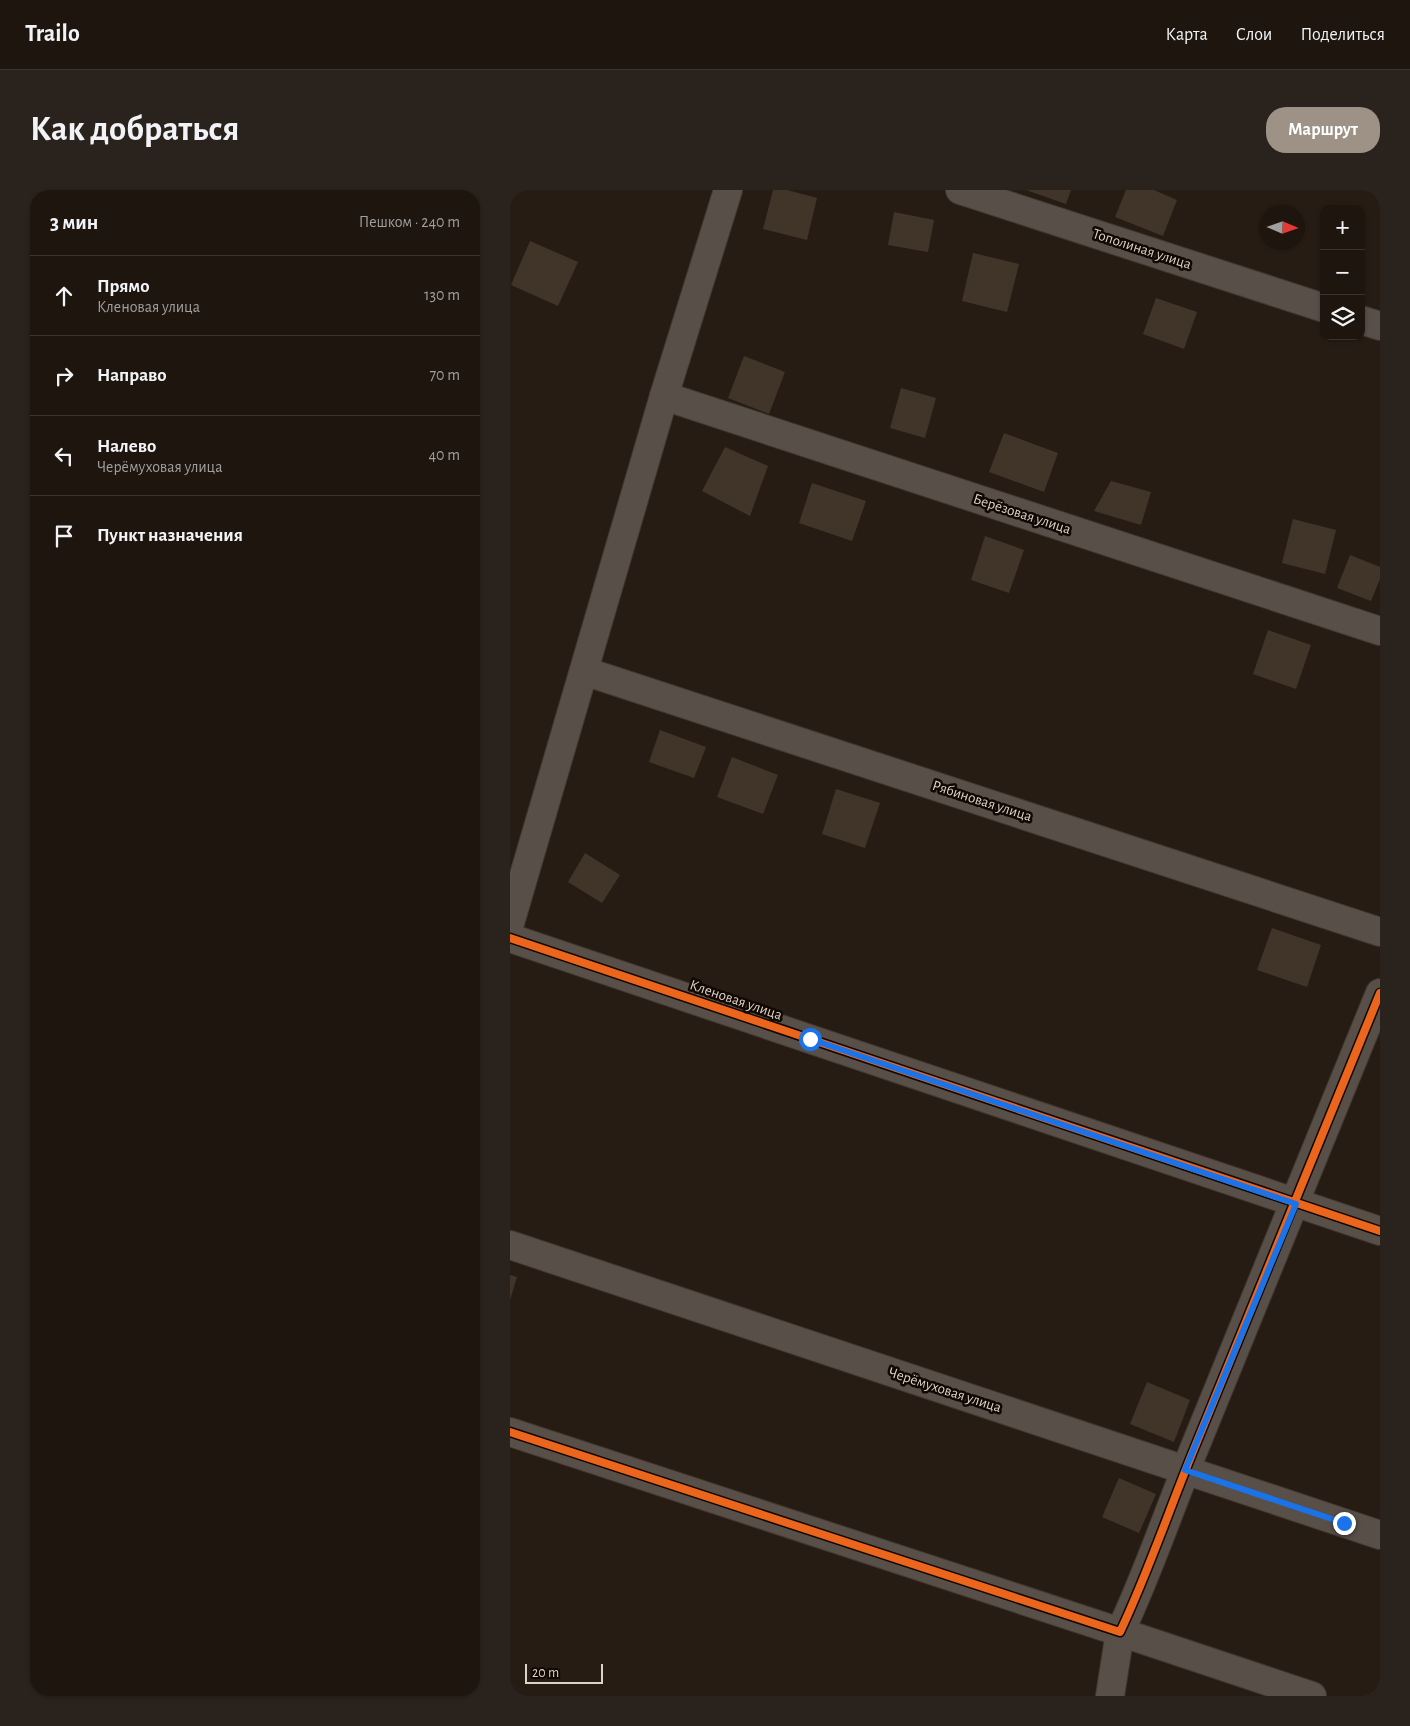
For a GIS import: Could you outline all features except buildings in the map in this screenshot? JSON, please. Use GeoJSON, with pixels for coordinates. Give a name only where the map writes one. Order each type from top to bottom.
{"type":"FeatureCollection","features":[{"type":"Feature","properties":{"kind":"street"},"geometry":{"type":"LineString","coordinates":[[510,923],[664,396],[728,190]]}},
{"type":"Feature","properties":{"kind":"street","name":"Тополиная улица"},"geometry":{"type":"LineString","coordinates":[[960,190],[1320,307]]}},
{"type":"Feature","properties":{"kind":"street"},"geometry":{"type":"LineString","coordinates":[[1365,321],[1380,326]]}},
{"type":"Feature","properties":{"kind":"street","name":"Берёзовая улица"},"geometry":{"type":"LineString","coordinates":[[664,396],[1380,632]]}},
{"type":"Feature","properties":{"kind":"street","name":"Рябиновая улица"},"geometry":{"type":"LineString","coordinates":[[584,671],[1380,932]]}},
{"type":"Feature","properties":{"kind":"street","name":"Кленовая улица"},"geometry":{"type":"LineString","coordinates":[[510,938],[1380,1231]]}},
{"type":"Feature","properties":{"kind":"street"},"geometry":{"type":"LineString","coordinates":[[1110,1696],[1120,1632],[1132,1607],[1185,1470],[1296,1204],[1380,993]]}},
{"type":"Feature","properties":{"kind":"street","name":"Черёмуховая улица"},"geometry":{"type":"LineString","coordinates":[[510,1245],[1380,1535]]}},
{"type":"Feature","properties":{"kind":"street"},"geometry":{"type":"LineString","coordinates":[[510,1432],[1312,1696]]}},
{"type":"Feature","properties":{"kind":"cycle path"},"geometry":{"type":"LineString","coordinates":[[510,938],[1380,1231]]}},
{"type":"Feature","properties":{"kind":"cycle path"},"geometry":{"type":"LineString","coordinates":[[510,1432],[1120,1632],[1140,1587],[1194,1449],[1380,993]]}},
{"type":"Feature","properties":{"kind":"route"},"geometry":{"type":"LineString","coordinates":[[810,1039],[1296,1204],[1185,1470],[1344,1523]]}}]}
